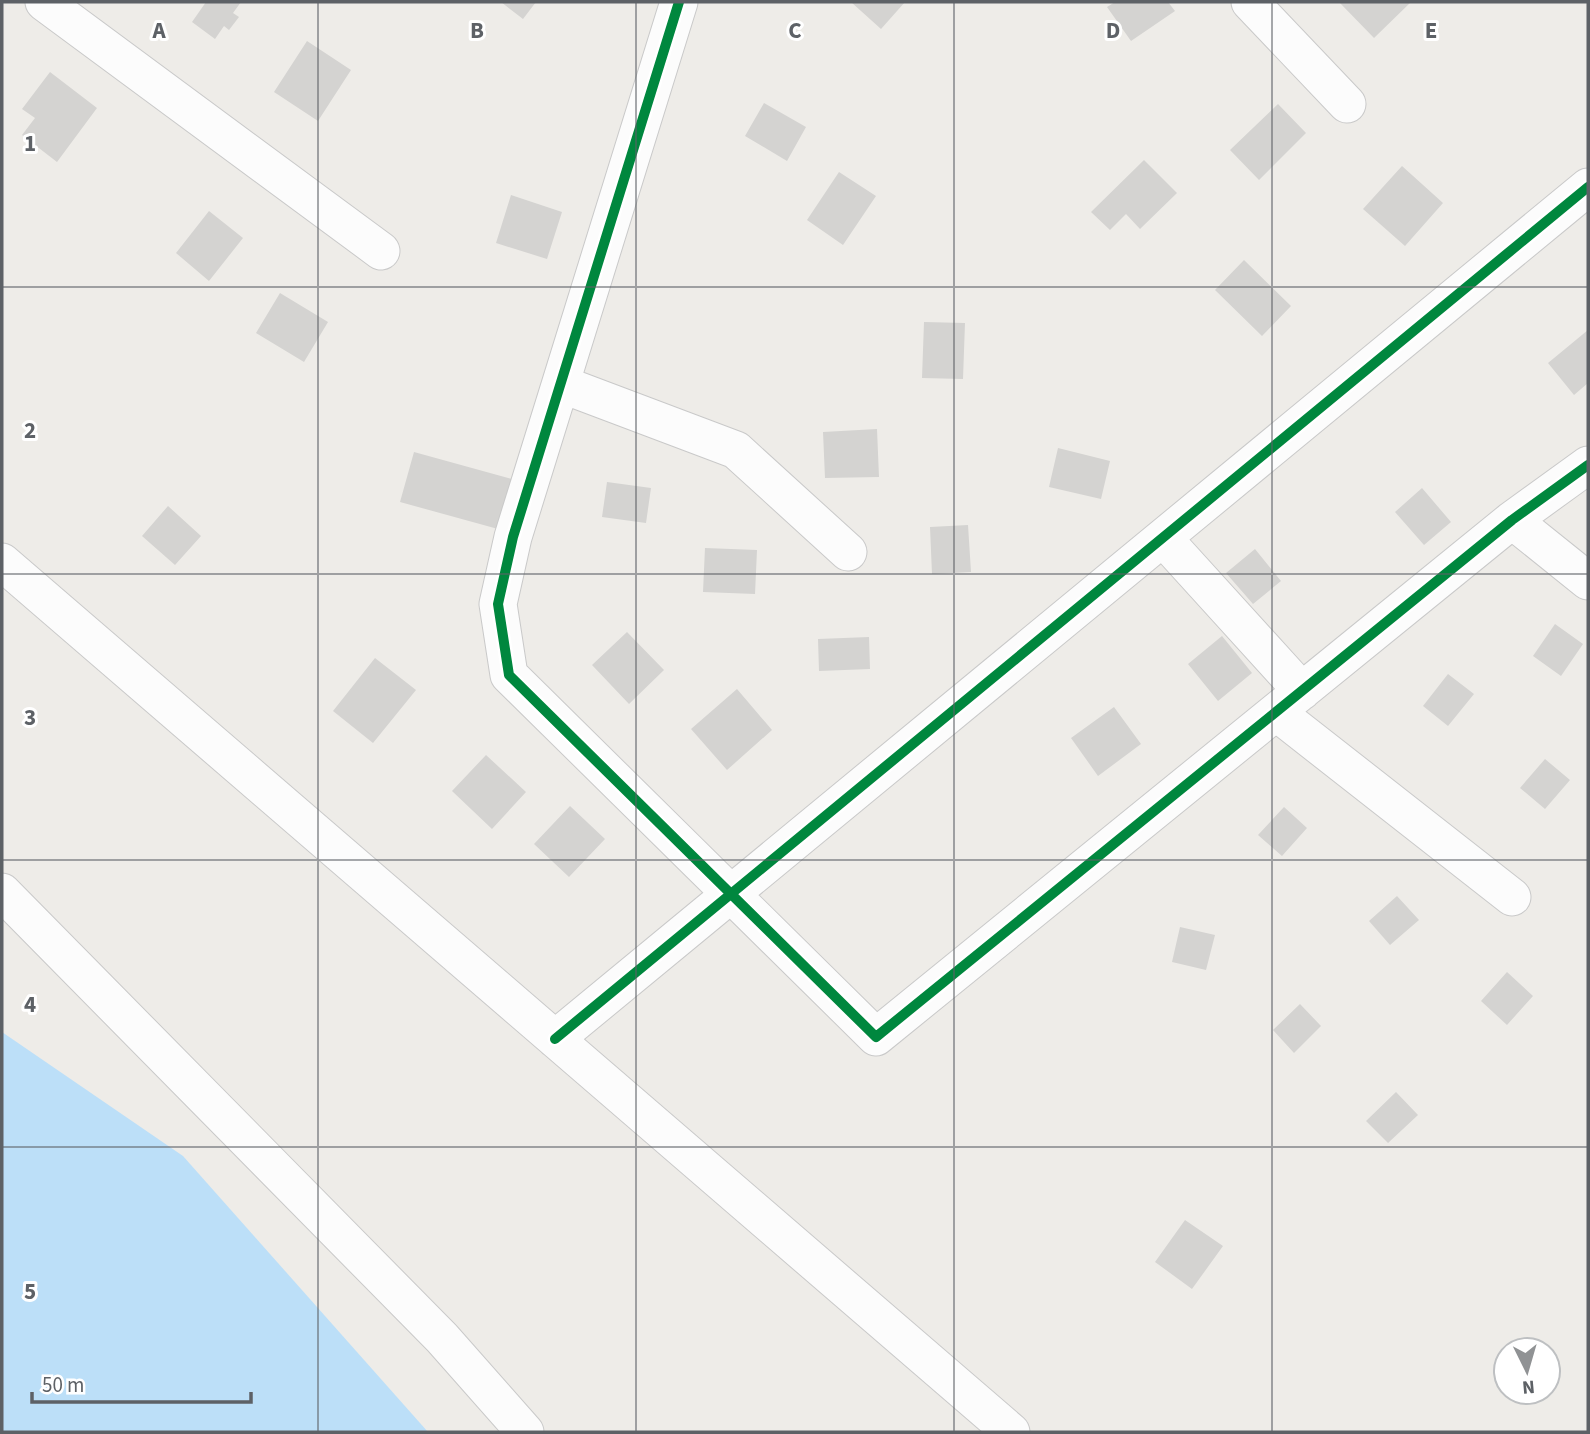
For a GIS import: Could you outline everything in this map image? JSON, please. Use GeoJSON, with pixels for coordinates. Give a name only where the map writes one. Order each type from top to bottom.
{"type":"FeatureCollection","features":[{"type":"Feature","properties":{"kind":"street"},"geometry":{"type":"LineString","coordinates":[[44,2],[381,251]]}},
{"type":"Feature","properties":{"kind":"street"},"geometry":{"type":"LineString","coordinates":[[679,2],[513,537],[498,604],[509,675],[876,1037],[1511,520],[1588,465]]}},
{"type":"Feature","properties":{"kind":"street"},"geometry":{"type":"LineString","coordinates":[[1250,2],[1347,104]]}},
{"type":"Feature","properties":{"kind":"street"},"geometry":{"type":"LineString","coordinates":[[555,1038],[1588,187]]}},
{"type":"Feature","properties":{"kind":"street"},"geometry":{"type":"LineString","coordinates":[[561,384],[736,450],[848,552]]}},
{"type":"Feature","properties":{"kind":"street"},"geometry":{"type":"LineString","coordinates":[[1511,520],[1588,582]]}},
{"type":"Feature","properties":{"kind":"street"},"geometry":{"type":"LineString","coordinates":[[1163,538],[1289,701],[1511,897]]}},
{"type":"Feature","properties":{"kind":"street"},"geometry":{"type":"LineString","coordinates":[[2,562],[1011,1432]]}},
{"type":"Feature","properties":{"kind":"street"},"geometry":{"type":"LineString","coordinates":[[2,892],[442,1338],[525,1432]]}},
{"type":"Feature","properties":{"kind":"water"},"geometry":{"type":"Polygon","coordinates":[[[2,1032],[183,1156],[428,1432],[2,1432],[2,1032]]]}},
{"type":"Feature","properties":{"kind":"building"},"geometry":{"type":"Polygon","coordinates":[[[206,2],[241,2],[233,13],[239,17],[229,30],[224,26],[215,39],[192,22],[206,2]]]}},
{"type":"Feature","properties":{"kind":"building"},"geometry":{"type":"Polygon","coordinates":[[[501,2],[536,2],[523,19],[501,2]]]}},
{"type":"Feature","properties":{"kind":"building"},"geometry":{"type":"Polygon","coordinates":[[[851,2],[905,2],[881,29],[851,2]]]}},
{"type":"Feature","properties":{"kind":"building"},"geometry":{"type":"Polygon","coordinates":[[[1115,2],[1168,2],[1175,11],[1131,41],[1107,7],[1115,2]]]}},
{"type":"Feature","properties":{"kind":"building"},"geometry":{"type":"Polygon","coordinates":[[[1339,2],[1411,2],[1374,38],[1339,2]]]}},
{"type":"Feature","properties":{"kind":"building"},"geometry":{"type":"Polygon","coordinates":[[[307,41],[351,70],[318,121],[274,92],[307,41]]]}},
{"type":"Feature","properties":{"kind":"building"},"geometry":{"type":"Polygon","coordinates":[[[50,72],[97,108],[57,162],[22,135],[35,118],[22,109],[50,72]]]}},
{"type":"Feature","properties":{"kind":"building"},"geometry":{"type":"Polygon","coordinates":[[[764,103],[806,127],[787,161],[745,136],[764,103]]]}},
{"type":"Feature","properties":{"kind":"building"},"geometry":{"type":"Polygon","coordinates":[[[1278,104],[1306,133],[1259,180],[1230,150],[1278,104]]]}},
{"type":"Feature","properties":{"kind":"building"},"geometry":{"type":"Polygon","coordinates":[[[1144,160],[1177,193],[1140,229],[1126,214],[1110,230],[1091,212],[1144,160]]]}},
{"type":"Feature","properties":{"kind":"building"},"geometry":{"type":"Polygon","coordinates":[[[1402,166],[1443,203],[1405,246],[1363,209],[1402,166]]]}},
{"type":"Feature","properties":{"kind":"building"},"geometry":{"type":"Polygon","coordinates":[[[839,172],[876,196],[843,245],[807,220],[839,172]]]}},
{"type":"Feature","properties":{"kind":"building"},"geometry":{"type":"Polygon","coordinates":[[[511,195],[562,212],[547,259],[496,243],[511,195]]]}},
{"type":"Feature","properties":{"kind":"building"},"geometry":{"type":"Polygon","coordinates":[[[209,211],[243,238],[209,281],[176,253],[209,211]]]}},
{"type":"Feature","properties":{"kind":"building"},"geometry":{"type":"Polygon","coordinates":[[[1244,260],[1291,306],[1262,336],[1215,290],[1244,260]]]}},
{"type":"Feature","properties":{"kind":"building"},"geometry":{"type":"Polygon","coordinates":[[[280,293],[328,322],[304,362],[256,333],[280,293]]]}},
{"type":"Feature","properties":{"kind":"building"},"geometry":{"type":"Polygon","coordinates":[[[924,322],[965,323],[963,379],[922,378],[924,322]]]}},
{"type":"Feature","properties":{"kind":"building"},"geometry":{"type":"Polygon","coordinates":[[[1588,330],[1588,383],[1574,395],[1548,363],[1588,330]]]}},
{"type":"Feature","properties":{"kind":"building"},"geometry":{"type":"Polygon","coordinates":[[[877,429],[879,477],[825,478],[823,432],[877,429]]]}},
{"type":"Feature","properties":{"kind":"building"},"geometry":{"type":"Polygon","coordinates":[[[1058,448],[1110,461],[1101,499],[1049,487],[1058,448]]]}},
{"type":"Feature","properties":{"kind":"building"},"geometry":{"type":"Polygon","coordinates":[[[414,452],[512,479],[498,529],[400,502],[414,452]]]}},
{"type":"Feature","properties":{"kind":"building"},"geometry":{"type":"Polygon","coordinates":[[[607,482],[651,488],[646,523],[602,517],[607,482]]]}},
{"type":"Feature","properties":{"kind":"building"},"geometry":{"type":"Polygon","coordinates":[[[1422,488],[1451,522],[1424,545],[1395,512],[1422,488]]]}},
{"type":"Feature","properties":{"kind":"building"},"geometry":{"type":"Polygon","coordinates":[[[168,506],[201,536],[175,565],[142,536],[168,506]]]}},
{"type":"Feature","properties":{"kind":"building"},"geometry":{"type":"Polygon","coordinates":[[[968,525],[971,572],[932,574],[930,527],[968,525]]]}},
{"type":"Feature","properties":{"kind":"building"},"geometry":{"type":"Polygon","coordinates":[[[705,548],[757,550],[755,594],[703,592],[705,548]]]}},
{"type":"Feature","properties":{"kind":"building"},"geometry":{"type":"Polygon","coordinates":[[[1255,549],[1281,581],[1253,604],[1226,573],[1255,549]]]}},
{"type":"Feature","properties":{"kind":"building"},"geometry":{"type":"Polygon","coordinates":[[[1555,624],[1583,644],[1561,676],[1533,656],[1555,624]]]}},
{"type":"Feature","properties":{"kind":"building"},"geometry":{"type":"Polygon","coordinates":[[[627,632],[664,670],[629,704],[592,665],[627,632]]]}},
{"type":"Feature","properties":{"kind":"building"},"geometry":{"type":"Polygon","coordinates":[[[1222,636],[1252,673],[1218,701],[1188,664],[1222,636]]]}},
{"type":"Feature","properties":{"kind":"building"},"geometry":{"type":"Polygon","coordinates":[[[869,637],[870,669],[819,671],[818,639],[869,637]]]}},
{"type":"Feature","properties":{"kind":"building"},"geometry":{"type":"Polygon","coordinates":[[[375,658],[416,690],[373,743],[333,711],[375,658]]]}},
{"type":"Feature","properties":{"kind":"building"},"geometry":{"type":"Polygon","coordinates":[[[1448,674],[1474,694],[1448,726],[1423,706],[1448,674]]]}},
{"type":"Feature","properties":{"kind":"building"},"geometry":{"type":"Polygon","coordinates":[[[737,689],[772,730],[727,770],[691,729],[737,689]]]}},
{"type":"Feature","properties":{"kind":"building"},"geometry":{"type":"Polygon","coordinates":[[[1114,707],[1141,744],[1098,776],[1071,738],[1114,707]]]}},
{"type":"Feature","properties":{"kind":"building"},"geometry":{"type":"Polygon","coordinates":[[[486,755],[526,792],[492,829],[452,791],[486,755]]]}},
{"type":"Feature","properties":{"kind":"building"},"geometry":{"type":"Polygon","coordinates":[[[1545,759],[1570,780],[1545,809],[1520,788],[1545,759]]]}},
{"type":"Feature","properties":{"kind":"building"},"geometry":{"type":"Polygon","coordinates":[[[570,806],[605,839],[569,877],[534,844],[570,806]]]}},
{"type":"Feature","properties":{"kind":"building"},"geometry":{"type":"Polygon","coordinates":[[[1284,807],[1307,828],[1282,856],[1258,835],[1284,807]]]}},
{"type":"Feature","properties":{"kind":"building"},"geometry":{"type":"Polygon","coordinates":[[[1397,896],[1419,920],[1390,945],[1369,921],[1397,896]]]}},
{"type":"Feature","properties":{"kind":"building"},"geometry":{"type":"Polygon","coordinates":[[[1180,927],[1215,935],[1206,970],[1172,962],[1180,927]]]}},
{"type":"Feature","properties":{"kind":"building"},"geometry":{"type":"Polygon","coordinates":[[[1507,972],[1533,996],[1507,1025],[1481,1001],[1507,972]]]}},
{"type":"Feature","properties":{"kind":"building"},"geometry":{"type":"Polygon","coordinates":[[[1300,1004],[1321,1026],[1294,1053],[1273,1030],[1300,1004]]]}},
{"type":"Feature","properties":{"kind":"building"},"geometry":{"type":"Polygon","coordinates":[[[1396,1092],[1418,1115],[1388,1143],[1366,1121],[1396,1092]]]}},
{"type":"Feature","properties":{"kind":"building"},"geometry":{"type":"Polygon","coordinates":[[[1185,1220],[1223,1246],[1192,1289],[1155,1262],[1185,1220]]]}},
{"type":"Feature","properties":{"kind":"cycle path"},"geometry":{"type":"LineString","coordinates":[[679,2],[513,537],[498,604],[509,675],[876,1037],[1512,520],[1588,465]]}},
{"type":"Feature","properties":{"kind":"cycle path"},"geometry":{"type":"LineString","coordinates":[[555,1039],[1588,187]]}}]}
